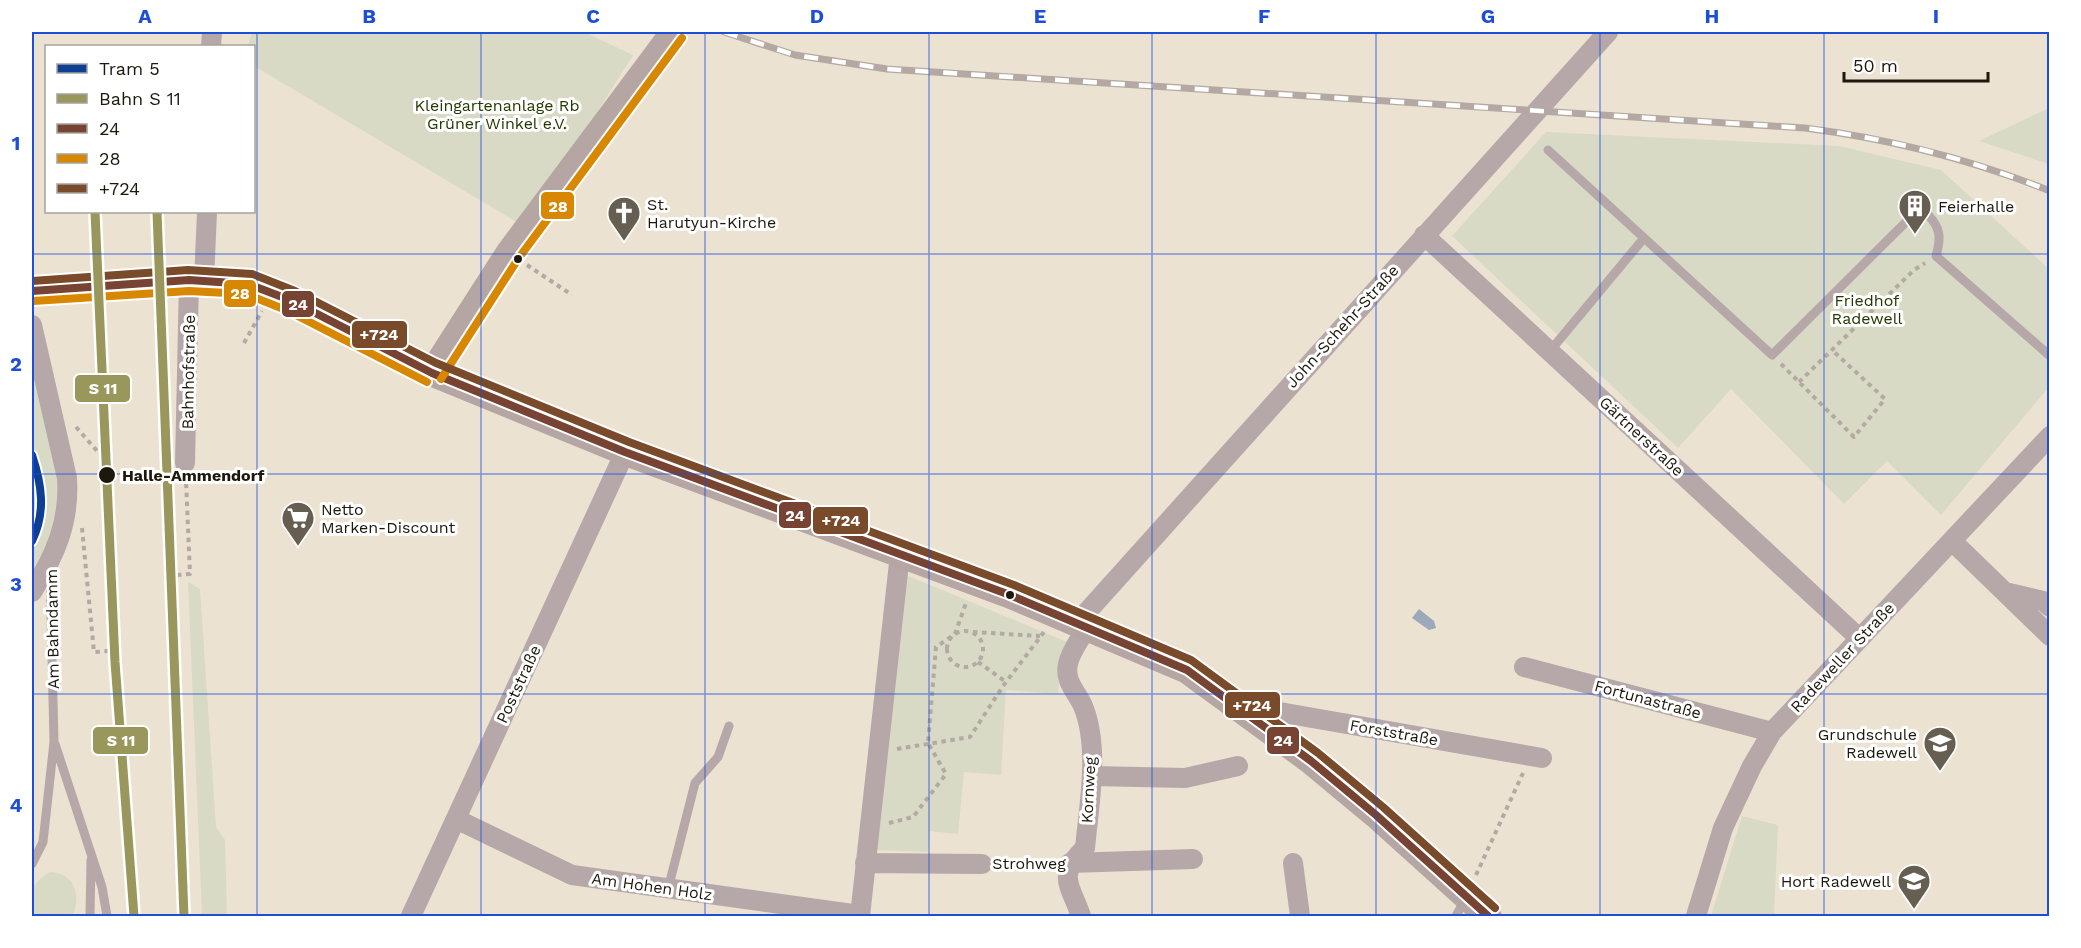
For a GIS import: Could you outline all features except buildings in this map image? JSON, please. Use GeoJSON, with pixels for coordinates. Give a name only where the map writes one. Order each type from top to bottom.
{"type":"FeatureCollection","features":[{"type":"Feature","properties":{"kind":"main road"},"geometry":{"type":"LineString","coordinates":[[432,373],[509,253],[674,32]]}},
{"type":"Feature","properties":{"kind":"main road"},"geometry":{"type":"LineString","coordinates":[[32,291],[197,281],[248,284],[290,300],[432,373],[625,452],[1074,621],[1187,670],[1246,712],[1376,815],[1461,908],[1488,916]]}},
{"type":"Feature","properties":{"kind":"street","name":"John-Schehr-Straße"},"geometry":{"type":"LineString","coordinates":[[1074,621],[1608,32]]}},
{"type":"Feature","properties":{"kind":"street","name":"Bahnhofstraße"},"geometry":{"type":"LineString","coordinates":[[185,463],[197,281],[207,213]]}},
{"type":"Feature","properties":{"kind":"street","name":"Gärtnerstraße"},"geometry":{"type":"LineString","coordinates":[[1424,235],[1858,637]]}},
{"type":"Feature","properties":{"kind":"street","name":"Am Bahndamm"},"geometry":{"type":"LineString","coordinates":[[32,324],[65,470],[69,501],[61,538],[50,564]]}},
{"type":"Feature","properties":{"kind":"street","name":"Radeweller Straße"},"geometry":{"type":"LineString","coordinates":[[1696,916],[1723,828],[1752,766],[1772,732],[1858,637],[1952,542],[2049,436]]}},
{"type":"Feature","properties":{"kind":"street","name":"Poststraße"},"geometry":{"type":"LineString","coordinates":[[411,916],[625,452]]}},
{"type":"Feature","properties":{"kind":"street"},"geometry":{"type":"LineString","coordinates":[[1952,542],[2049,636]]}},
{"type":"Feature","properties":{"kind":"street","name":"Am Hohen Holz"},"geometry":{"type":"LineString","coordinates":[[456,819],[572,875],[860,916],[900,554]]}},
{"type":"Feature","properties":{"kind":"street"},"geometry":{"type":"LineString","coordinates":[[32,592],[50,564]]}},
{"type":"Feature","properties":{"kind":"street"},"geometry":{"type":"LineString","coordinates":[[2002,591],[2043,601],[2049,607]]}},
{"type":"Feature","properties":{"kind":"street","name":"Kornweg"},"geometry":{"type":"LineString","coordinates":[[1070,863],[1085,848],[1092,776],[1089,736],[1083,705],[1070,687],[1068,664],[1074,621]]}},
{"type":"Feature","properties":{"kind":"street","name":"Fortunastraße"},"geometry":{"type":"LineString","coordinates":[[1524,667],[1772,732]]}},
{"type":"Feature","properties":{"kind":"street","name":"Forststraße"},"geometry":{"type":"LineString","coordinates":[[1246,712],[1267,710],[1536,757]]}},
{"type":"Feature","properties":{"kind":"street"},"geometry":{"type":"LineString","coordinates":[[1092,776],[1185,778],[1238,766]]}},
{"type":"Feature","properties":{"kind":"street","name":"Strohweg"},"geometry":{"type":"LineString","coordinates":[[1070,863],[1193,859]]}},
{"type":"Feature","properties":{"kind":"street","name":"Strohweg"},"geometry":{"type":"LineString","coordinates":[[865,863],[982,864]]}},
{"type":"Feature","properties":{"kind":"street"},"geometry":{"type":"LineString","coordinates":[[1070,863],[1067,881],[1081,916]]}},
{"type":"Feature","properties":{"kind":"street"},"geometry":{"type":"LineString","coordinates":[[1293,863],[1300,916]]}},
{"type":"Feature","properties":{"kind":"lane"},"geometry":{"type":"LineString","coordinates":[[1548,150],[1772,355],[1911,217],[1928,215],[1938,225],[1940,242],[1936,256],[2049,356]]}},
{"type":"Feature","properties":{"kind":"lane"},"geometry":{"type":"LineString","coordinates":[[1550,351],[1644,238]]}},
{"type":"Feature","properties":{"kind":"lane","name":"Am Bahndamm"},"geometry":{"type":"LineString","coordinates":[[32,864],[43,842],[54,742],[50,564]]}},
{"type":"Feature","properties":{"kind":"lane"},"geometry":{"type":"LineString","coordinates":[[668,889],[695,783],[718,756],[729,726]]}},
{"type":"Feature","properties":{"kind":"lane"},"geometry":{"type":"LineString","coordinates":[[54,742],[92,852],[107,916]]}},
{"type":"Feature","properties":{"kind":"lane"},"geometry":{"type":"LineString","coordinates":[[90,916],[92,852]]}},
{"type":"Feature","properties":{"kind":"path"},"geometry":{"type":"LineString","coordinates":[[509,253],[572,296]]}},
{"type":"Feature","properties":{"kind":"path"},"geometry":{"type":"LineString","coordinates":[[1799,382],[1914,270],[1936,256]]}},
{"type":"Feature","properties":{"kind":"path"},"geometry":{"type":"LineString","coordinates":[[244,343],[261,312]]}},
{"type":"Feature","properties":{"kind":"path"},"geometry":{"type":"LineString","coordinates":[[1772,355],[1854,437],[1885,399],[1832,350]]}},
{"type":"Feature","properties":{"kind":"path"},"geometry":{"type":"LineString","coordinates":[[69,419],[98,452]]}},
{"type":"Feature","properties":{"kind":"path"},"geometry":{"type":"LineString","coordinates":[[177,575],[190,574],[185,463]]}},
{"type":"Feature","properties":{"kind":"path"},"geometry":{"type":"LineString","coordinates":[[69,501],[82,521],[94,652],[110,651]]}},
{"type":"Feature","properties":{"kind":"path"},"geometry":{"type":"LineString","coordinates":[[958,601],[968,604],[955,634],[947,645],[949,659],[963,667],[978,662]]}},
{"type":"Feature","properties":{"kind":"path"},"geometry":{"type":"LineString","coordinates":[[869,827],[914,818],[946,774],[928,743],[936,647],[955,634],[971,632],[1041,636],[1074,621]]}},
{"type":"Feature","properties":{"kind":"path"},"geometry":{"type":"LineString","coordinates":[[971,632],[981,640],[983,649],[978,662]]}},
{"type":"Feature","properties":{"kind":"path"},"geometry":{"type":"LineString","coordinates":[[878,753],[970,737],[1006,682],[1041,636]]}},
{"type":"Feature","properties":{"kind":"path"},"geometry":{"type":"LineString","coordinates":[[978,662],[1006,682]]}},
{"type":"Feature","properties":{"kind":"path"},"geometry":{"type":"LineString","coordinates":[[1461,908],[1536,757]]}},
{"type":"Feature","properties":{"kind":"path","name":"Strohweg"},"geometry":{"type":"LineString","coordinates":[[982,864],[1070,863]]}},
{"type":"Feature","properties":{"kind":"green space","name":"Kleingartenanlage Rb Grüner Winkel e.V."},"geometry":{"type":"Polygon","coordinates":[[[252,32],[584,32],[633,55],[525,227],[255,67],[255,45],[248,45],[252,32]]]}},
{"type":"Feature","properties":{"kind":"green space"},"geometry":{"type":"Polygon","coordinates":[[[2049,108],[2049,164],[1979,141],[2049,108]]]}},
{"type":"Feature","properties":{"kind":"green space","name":"Friedhof Radewell"},"geometry":{"type":"Polygon","coordinates":[[[1546,132],[1839,146],[1941,170],[2049,269],[2049,387],[1941,515],[1887,461],[1844,504],[1731,389],[1678,448],[1452,236],[1546,132]]]}},
{"type":"Feature","properties":{"kind":"green space"},"geometry":{"type":"Polygon","coordinates":[[[32,358],[61,491],[55,532],[32,580],[32,358]]]}},
{"type":"Feature","properties":{"kind":"green space"},"geometry":{"type":"Polygon","coordinates":[[[906,575],[1067,642],[1060,664],[1058,694],[1006,690],[1001,775],[964,772],[958,834],[930,831],[928,852],[874,850],[906,575]]]}},
{"type":"Feature","properties":{"kind":"green space"},"geometry":{"type":"Polygon","coordinates":[[[188,582],[200,589],[216,827],[225,840],[227,916],[202,916],[188,582]]]}},
{"type":"Feature","properties":{"kind":"green space"},"geometry":{"type":"Polygon","coordinates":[[[1742,816],[1778,825],[1774,916],[1711,916],[1742,816]]]}},
{"type":"Feature","properties":{"kind":"green space"},"geometry":{"type":"Polygon","coordinates":[[[50,872],[65,876],[74,887],[76,901],[72,916],[32,916],[32,890],[38,881],[50,872]]]}},
{"type":"Feature","properties":{"kind":"water"},"geometry":{"type":"Polygon","coordinates":[[[1419,609],[1434,621],[1436,628],[1429,630],[1412,618],[1419,609]]]}},
{"type":"Feature","properties":{"kind":"railway"},"geometry":{"type":"LineString","coordinates":[[724,32],[795,55],[887,69],[1805,128],[1899,144],[1990,169],[2050,191]]}},
{"type":"Feature","properties":{"kind":"tram line","name":"5"},"geometry":{"type":"LineString","coordinates":[[32,455],[41,498],[39,520],[32,541]]}},
{"type":"Feature","properties":{"kind":"transit line","name":"28"},"geometry":{"type":"LineString","coordinates":[[441,379],[518,259],[682,38]]}},
{"type":"Feature","properties":{"kind":"transit line"},"geometry":{"type":"LineString","coordinates":[[95,213],[115,662],[134,916]]}},
{"type":"Feature","properties":{"kind":"transit line"},"geometry":{"type":"LineString","coordinates":[[157,213],[184,916]]}},
{"type":"Feature","properties":{"kind":"transit line","name":"+724"},"geometry":{"type":"LineString","coordinates":[[32,281],[188,270],[252,274],[295,291],[436,363],[629,442],[1014,585],[1191,660],[1318,753],[1383,807],[1495,908]]}},
{"type":"Feature","properties":{"kind":"transit line","name":"24"},"geometry":{"type":"LineString","coordinates":[[32,291],[189,280],[248,284],[290,300],[432,373],[625,452],[1010,595],[1187,670],[1311,761],[1376,815],[1488,916]]}},
{"type":"Feature","properties":{"kind":"transit line","name":"28"},"geometry":{"type":"LineString","coordinates":[[33,301],[189,291],[246,294],[286,310],[427,382]]}},
{"type":"Feature","properties":{"kind":"place","name":"Feierhalle"},"geometry":{"type":"Point","coordinates":[1915,235]}},
{"type":"Feature","properties":{"kind":"place","name":"St. Harutyun-Kirche"},"geometry":{"type":"Point","coordinates":[624,242]}},
{"type":"Feature","properties":{"kind":"place","name":"Halle-Ammendorf"},"geometry":{"type":"Point","coordinates":[107,475]}},
{"type":"Feature","properties":{"kind":"place","name":"Netto Marken-Discount"},"geometry":{"type":"Point","coordinates":[298,547]}},
{"type":"Feature","properties":{"kind":"place","name":"Grundschule Radewell"},"geometry":{"type":"Point","coordinates":[1940,772]}},
{"type":"Feature","properties":{"kind":"place","name":"Hort Radewell"},"geometry":{"type":"Point","coordinates":[1914,910]}}]}
